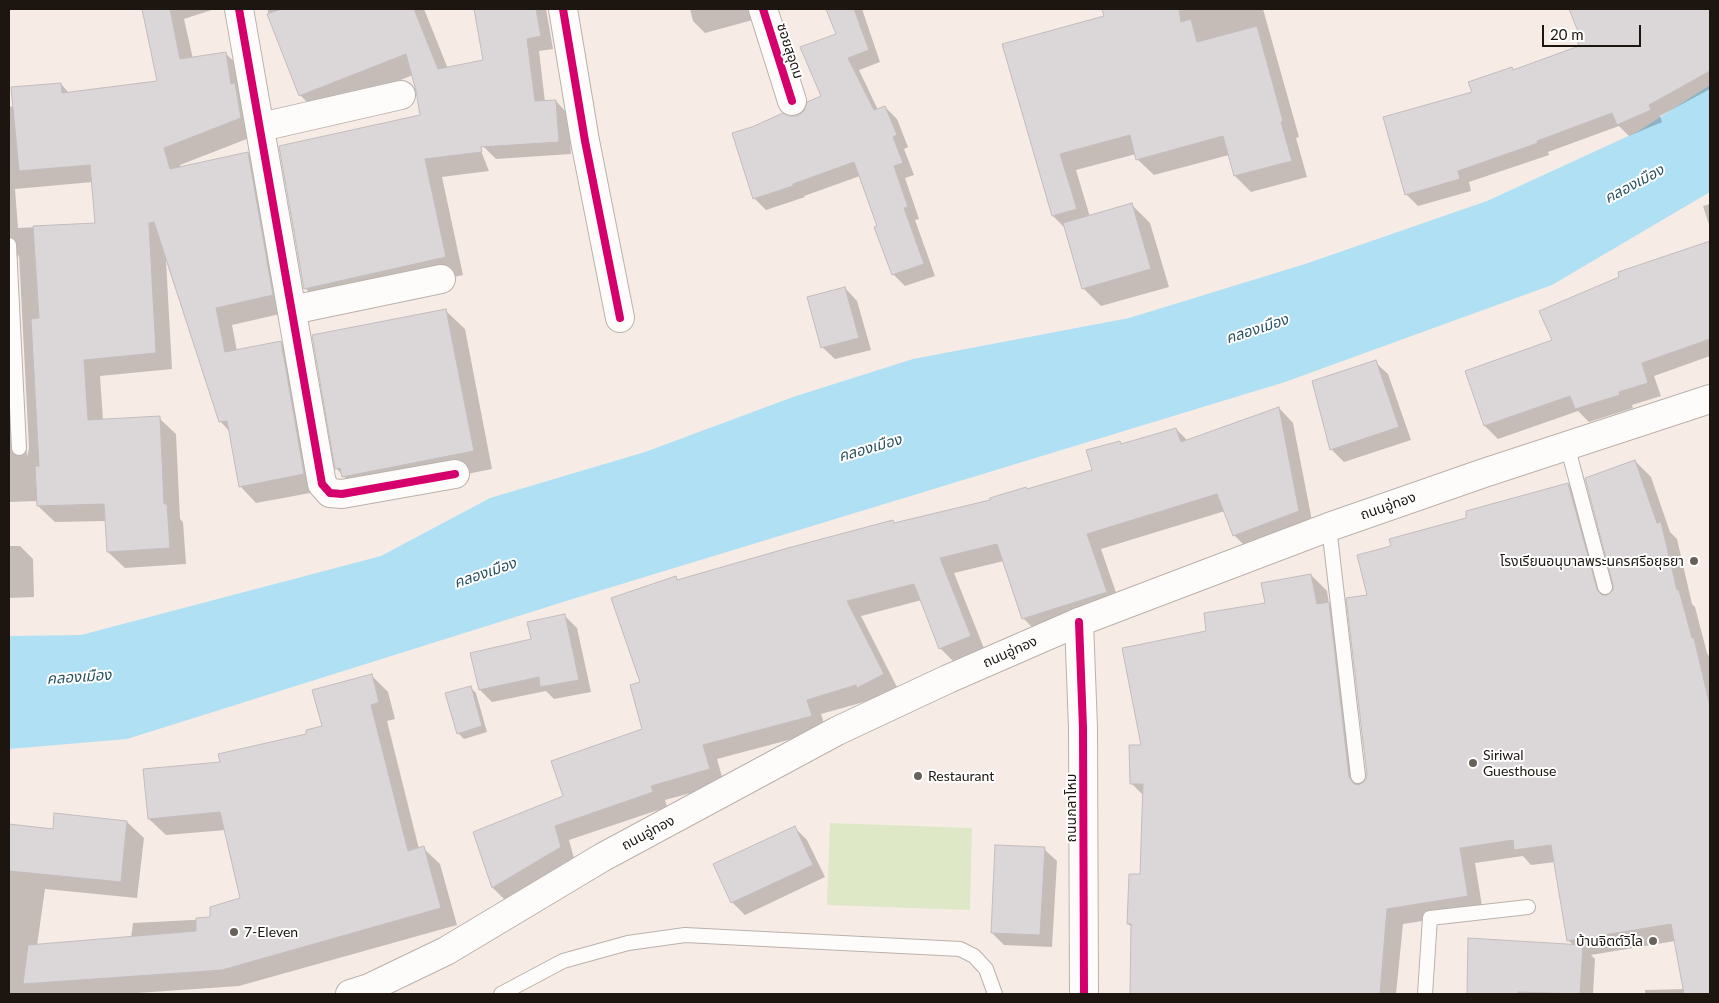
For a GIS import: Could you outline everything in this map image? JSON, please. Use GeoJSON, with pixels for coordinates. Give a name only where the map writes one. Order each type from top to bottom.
{"type":"FeatureCollection","features":[{"type":"Feature","properties":{"kind":"street"},"geometry":{"type":"LineString","coordinates":[[239,9],[322,484],[330,493],[342,494],[454,474]]}},
{"type":"Feature","properties":{"kind":"street"},"geometry":{"type":"LineString","coordinates":[[563,9],[585,141],[620,318]]}},
{"type":"Feature","properties":{"kind":"street","name":"ซอยสุอุดม"},"geometry":{"type":"LineString","coordinates":[[763,9],[792,101]]}},
{"type":"Feature","properties":{"kind":"street"},"geometry":{"type":"LineString","coordinates":[[260,127],[401,95]]}},
{"type":"Feature","properties":{"kind":"street"},"geometry":{"type":"LineString","coordinates":[[292,310],[440,279]]}},
{"type":"Feature","properties":{"kind":"street","name":"ถนนอู่ทอง"},"geometry":{"type":"LineString","coordinates":[[350,994],[369,988],[446,951],[603,857],[838,731],[948,679],[1079,622],[1329,527],[1568,445],[1710,399]]}},
{"type":"Feature","properties":{"kind":"street","name":"ถนนกลาโหม"},"geometry":{"type":"LineString","coordinates":[[1079,622],[1084,728],[1084,994]]}},
{"type":"Feature","properties":{"kind":"lane"},"geometry":{"type":"LineString","coordinates":[[9,245],[19,448]]}},
{"type":"Feature","properties":{"kind":"lane"},"geometry":{"type":"LineString","coordinates":[[1568,445],[1605,587]]}},
{"type":"Feature","properties":{"kind":"lane"},"geometry":{"type":"LineString","coordinates":[[1329,527],[1358,776]]}},
{"type":"Feature","properties":{"kind":"lane"},"geometry":{"type":"LineString","coordinates":[[1425,994],[1430,918],[1528,908]]}},
{"type":"Feature","properties":{"kind":"lane"},"geometry":{"type":"LineString","coordinates":[[501,994],[563,961],[628,944],[685,936],[960,949],[974,956],[986,970],[995,994]]}},
{"type":"Feature","properties":{"kind":"green space"},"geometry":{"type":"Polygon","coordinates":[[[830,823],[972,828],[970,910],[827,905],[830,823]]]}},
{"type":"Feature","properties":{"kind":"water","name":"คลองเมือง"},"geometry":{"type":"Polygon","coordinates":[[[1710,85],[1710,192],[1552,285],[1285,382],[579,597],[127,739],[9,749],[9,636],[81,635],[381,556],[490,498],[645,452],[793,397],[913,359],[1129,318],[1305,264],[1487,201],[1637,132],[1710,85]]]}},
{"type":"Feature","properties":{"kind":"building"},"geometry":{"type":"Polygon","coordinates":[[[142,9],[170,9],[180,59],[226,52],[231,84],[235,83],[241,118],[164,148],[170,169],[248,152],[273,295],[216,308],[225,352],[281,341],[304,474],[239,487],[227,421],[219,422],[154,222],[149,223],[156,353],[84,360],[88,420],[160,416],[164,504],[167,504],[170,548],[107,552],[104,504],[37,506],[35,466],[39,466],[31,319],[39,318],[33,226],[95,223],[90,165],[19,171],[11,87],[61,83],[62,93],[157,81],[142,9]]]}},
{"type":"Feature","properties":{"kind":"building"},"geometry":{"type":"Polygon","coordinates":[[[281,9],[414,9],[438,69],[483,60],[474,9],[536,9],[541,36],[527,39],[535,101],[556,100],[559,142],[481,147],[482,152],[425,159],[446,257],[304,289],[279,146],[420,115],[406,54],[299,96],[267,14],[281,9]]]}},
{"type":"Feature","properties":{"kind":"building"},"geometry":{"type":"Polygon","coordinates":[[[826,9],[854,9],[869,50],[848,58],[874,110],[885,106],[897,135],[893,137],[903,163],[894,166],[908,207],[904,208],[924,264],[892,275],[874,227],[877,226],[854,162],[793,184],[793,186],[753,199],[732,133],[752,127],[783,113],[789,116],[797,116],[804,111],[807,102],[821,96],[800,47],[836,34],[826,9]]]}},
{"type":"Feature","properties":{"kind":"building"},"geometry":{"type":"Polygon","coordinates":[[[1102,9],[1179,9],[1181,22],[1191,19],[1197,42],[1257,26],[1292,161],[1234,176],[1223,136],[1136,160],[1130,135],[1060,154],[1077,209],[1052,216],[1002,44],[1104,16],[1102,9]]]}},
{"type":"Feature","properties":{"kind":"building"},"geometry":{"type":"Polygon","coordinates":[[[1569,9],[1710,9],[1710,71],[1649,105],[1651,110],[1617,125],[1612,113],[1537,141],[1538,143],[1458,171],[1460,179],[1405,195],[1383,117],[1472,92],[1468,82],[1512,67],[1513,70],[1579,46],[1575,35],[1579,34],[1569,9]]]}},
{"type":"Feature","properties":{"kind":"building"},"geometry":{"type":"Polygon","coordinates":[[[1132,203],[1151,269],[1082,289],[1063,223],[1132,203]]]}},
{"type":"Feature","properties":{"kind":"building"},"geometry":{"type":"Polygon","coordinates":[[[1710,241],[1710,339],[1642,363],[1648,383],[1619,392],[1620,395],[1575,409],[1570,396],[1484,426],[1465,371],[1552,340],[1539,311],[1619,277],[1618,272],[1710,241]]]}},
{"type":"Feature","properties":{"kind":"building"},"geometry":{"type":"Polygon","coordinates":[[[845,287],[859,338],[821,348],[807,297],[845,287]]]}},
{"type":"Feature","properties":{"kind":"building"},"geometry":{"type":"Polygon","coordinates":[[[446,309],[474,451],[342,477],[340,468],[335,469],[312,335],[446,309]]]}},
{"type":"Feature","properties":{"kind":"building"},"geometry":{"type":"Polygon","coordinates":[[[1376,360],[1399,427],[1330,450],[1312,381],[1376,360]]]}},
{"type":"Feature","properties":{"kind":"building"},"geometry":{"type":"Polygon","coordinates":[[[1279,407],[1299,511],[1233,536],[1217,494],[1087,534],[1107,592],[1022,619],[997,544],[940,558],[971,636],[939,649],[914,584],[847,601],[884,674],[857,688],[856,685],[807,700],[812,716],[703,745],[710,769],[651,786],[653,792],[555,826],[561,847],[492,888],[473,832],[563,796],[551,761],[642,729],[630,685],[640,682],[611,598],[676,576],[677,580],[893,520],[894,523],[990,500],[990,498],[1026,487],[1027,489],[1092,470],[1086,450],[1120,441],[1121,444],[1176,428],[1181,442],[1279,407]]]}},
{"type":"Feature","properties":{"kind":"building"},"geometry":{"type":"Polygon","coordinates":[[[1635,460],[1657,523],[1661,522],[1677,590],[1679,590],[1692,638],[1694,638],[1710,706],[1710,994],[1684,994],[1671,924],[1567,941],[1551,845],[1514,850],[1513,840],[1460,848],[1468,896],[1387,909],[1380,994],[1130,994],[1131,924],[1127,924],[1129,874],[1140,874],[1143,784],[1130,784],[1129,745],[1141,745],[1122,648],[1206,631],[1204,613],[1265,603],[1261,583],[1311,574],[1317,604],[1329,602],[1349,777],[1354,784],[1359,785],[1366,780],[1367,775],[1346,598],[1367,595],[1357,555],[1391,546],[1389,539],[1466,518],[1466,511],[1568,483],[1597,589],[1602,595],[1608,595],[1613,590],[1613,585],[1585,478],[1635,460]]]}},
{"type":"Feature","properties":{"kind":"building"},"geometry":{"type":"Polygon","coordinates":[[[565,614],[579,680],[540,687],[539,677],[479,690],[470,653],[531,639],[527,622],[565,614]]]}},
{"type":"Feature","properties":{"kind":"building"},"geometry":{"type":"Polygon","coordinates":[[[372,674],[379,702],[371,705],[408,851],[424,846],[441,908],[222,970],[23,984],[28,945],[196,931],[196,918],[210,917],[210,907],[240,898],[220,812],[148,819],[143,769],[220,762],[218,754],[306,734],[306,730],[322,726],[312,690],[372,674]]]}},
{"type":"Feature","properties":{"kind":"building"},"geometry":{"type":"Polygon","coordinates":[[[471,686],[482,726],[457,734],[445,693],[471,686]]]}},
{"type":"Feature","properties":{"kind":"building"},"geometry":{"type":"Polygon","coordinates":[[[54,813],[127,821],[121,882],[9,871],[9,824],[53,829],[54,813]]]}},
{"type":"Feature","properties":{"kind":"building"},"geometry":{"type":"Polygon","coordinates":[[[795,826],[813,865],[731,903],[713,864],[795,826]]]}},
{"type":"Feature","properties":{"kind":"building"},"geometry":{"type":"Polygon","coordinates":[[[995,845],[1045,847],[1040,935],[991,933],[995,845]]]}},
{"type":"Feature","properties":{"kind":"building"},"geometry":{"type":"Polygon","coordinates":[[[1468,938],[1583,945],[1580,994],[1518,992],[1518,994],[1467,994],[1468,938]]]}},
{"type":"Feature","properties":{"kind":"cycle path"},"geometry":{"type":"LineString","coordinates":[[239,9],[322,484],[330,493],[342,494],[455,474]]}},
{"type":"Feature","properties":{"kind":"cycle path"},"geometry":{"type":"LineString","coordinates":[[563,9],[585,141],[620,318]]}},
{"type":"Feature","properties":{"kind":"cycle path"},"geometry":{"type":"LineString","coordinates":[[763,9],[792,101]]}},
{"type":"Feature","properties":{"kind":"cycle path"},"geometry":{"type":"LineString","coordinates":[[1079,622],[1083,728],[1084,994]]}},
{"type":"Feature","properties":{"kind":"place","name":"โรงเรียนอนุบาลพระนครศรีอยุธยา"},"geometry":{"type":"Point","coordinates":[1694,561]}},
{"type":"Feature","properties":{"kind":"place","name":"Siriwal Guesthouse"},"geometry":{"type":"Point","coordinates":[1473,763]}},
{"type":"Feature","properties":{"kind":"place","name":"Restaurant"},"geometry":{"type":"Point","coordinates":[918,776]}},
{"type":"Feature","properties":{"kind":"place","name":"7-Eleven"},"geometry":{"type":"Point","coordinates":[234,932]}},
{"type":"Feature","properties":{"kind":"place","name":"บ้านจิตต์วิไล"},"geometry":{"type":"Point","coordinates":[1653,941]}}]}
